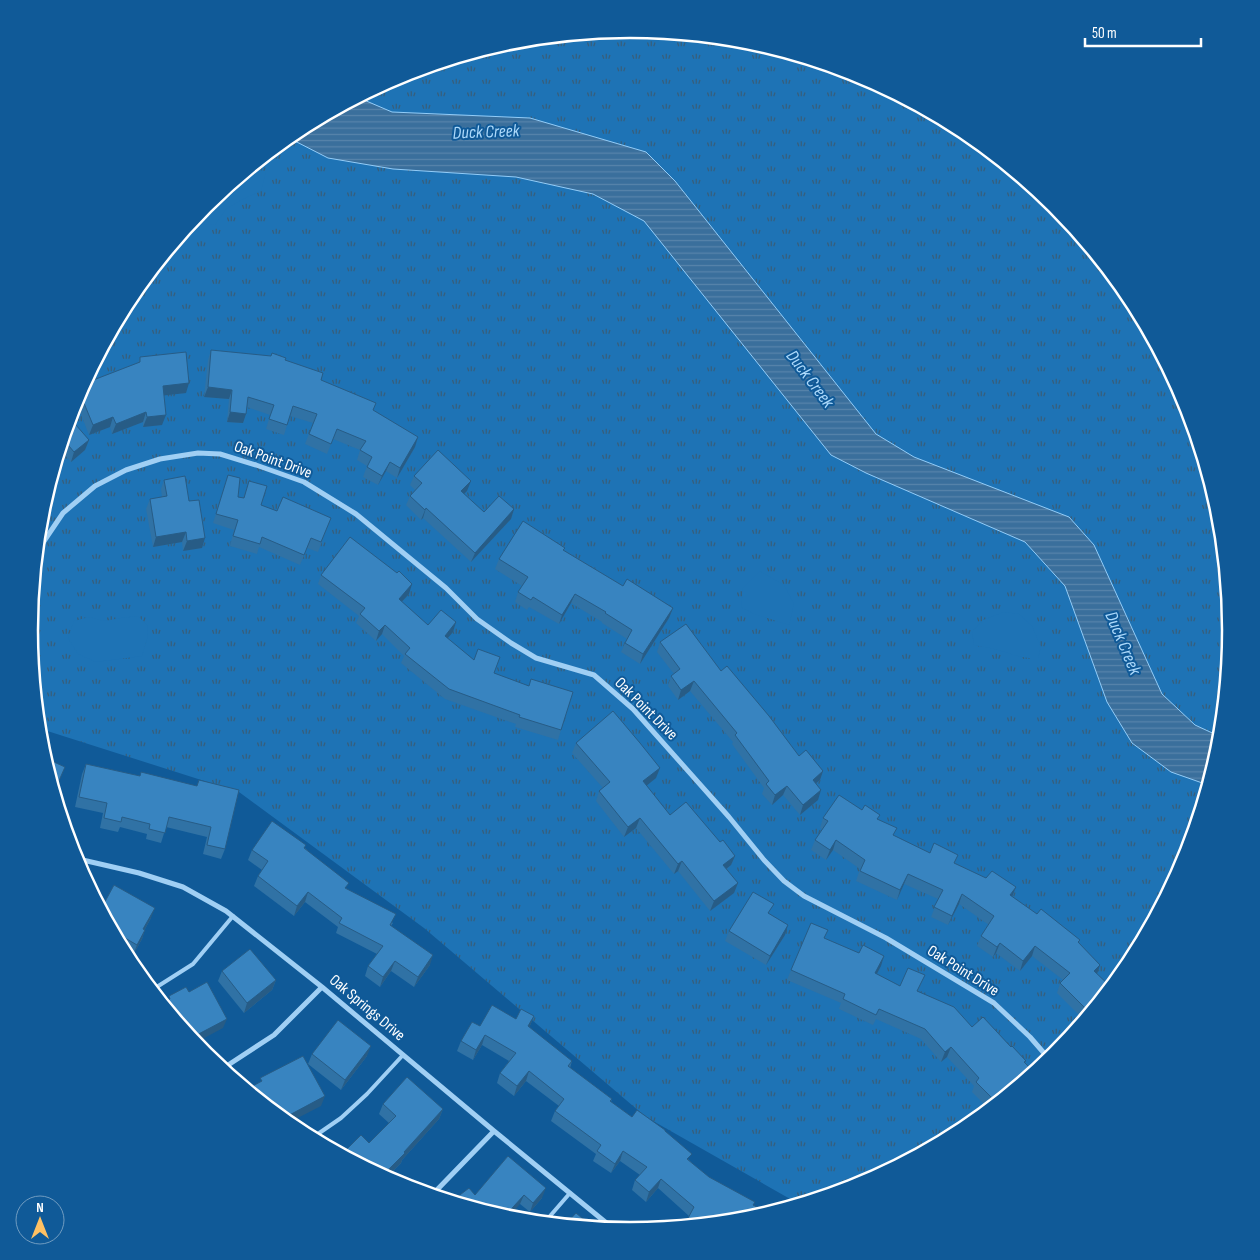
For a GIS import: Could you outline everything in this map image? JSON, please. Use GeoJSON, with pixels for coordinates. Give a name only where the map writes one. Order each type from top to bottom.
{"type":"FeatureCollection","features":[{"type":"Feature","properties":{"kind":"street","name":"Oak Point Drive"},"geometry":{"type":"LineString","coordinates":[[45,540],[63,513],[95,486],[126,470],[160,459],[198,453],[220,454],[304,482],[356,514],[446,588],[477,619],[511,643],[536,658],[594,675],[633,709],[784,881],[804,896],[886,938],[994,1003],[1044,1053]]}},
{"type":"Feature","properties":{"kind":"street","name":"Oak Springs Drive"},"geometry":{"type":"LineString","coordinates":[[85,861],[139,873],[183,887],[226,911],[322,987],[604,1221]]}},
{"type":"Feature","properties":{"kind":"street"},"geometry":{"type":"LineString","coordinates":[[228,1065],[274,1035],[322,987]]}},
{"type":"Feature","properties":{"kind":"street"},"geometry":{"type":"LineString","coordinates":[[437,1190],[494,1131]]}},
{"type":"Feature","properties":{"kind":"lane"},"geometry":{"type":"LineString","coordinates":[[157,987],[193,964],[233,916]]}},
{"type":"Feature","properties":{"kind":"lane"},"geometry":{"type":"LineString","coordinates":[[318,1134],[341,1118],[404,1055]]}},
{"type":"Feature","properties":{"kind":"lane"},"geometry":{"type":"LineString","coordinates":[[550,1216],[570,1193]]}},
{"type":"Feature","properties":{"kind":"green space"},"geometry":{"type":"Polygon","coordinates":[[[630,38],[669,39],[746,49],[820,69],[857,83],[926,117],[959,137],[991,160],[1049,211],[1100,269],[1123,301],[1161,368],[1177,403],[1191,440],[1211,514],[1221,591],[1222,630],[1221,669],[1211,746],[1191,820],[1177,857],[1143,926],[1123,959],[1100,991],[1049,1049],[991,1100],[959,1123],[892,1161],[857,1177],[791,1200],[646,1117],[424,928],[239,792],[47,731],[39,669],[38,630],[39,591],[49,514],[69,440],[83,403],[117,334],[137,301],[160,269],[211,211],[269,160],[301,137],[334,117],[403,83],[440,69],[514,49],[591,39],[630,38]]]}},
{"type":"Feature","properties":{"kind":"green space"},"geometry":{"type":"Polygon","coordinates":[[[257,170],[266,171],[261,191],[226,209],[215,225],[200,224],[211,211],[257,170]]]}},
{"type":"Feature","properties":{"kind":"green space"},"geometry":{"type":"Polygon","coordinates":[[[760,571],[784,585],[794,604],[789,625],[752,613],[741,607],[743,588],[760,571]]]}},
{"type":"Feature","properties":{"kind":"green space"},"geometry":{"type":"Polygon","coordinates":[[[1004,612],[1019,614],[1032,626],[1041,647],[1038,658],[1021,657],[992,648],[974,645],[972,632],[983,620],[1004,612]]]}},
{"type":"Feature","properties":{"kind":"green space"},"geometry":{"type":"Polygon","coordinates":[[[138,616],[148,626],[147,639],[142,656],[96,662],[78,654],[68,638],[74,621],[89,617],[104,621],[138,616]]]}},
{"type":"Feature","properties":{"kind":"water","name":"Duck Creek"},"geometry":{"type":"Polygon","coordinates":[[[365,100],[392,112],[530,118],[646,152],[675,181],[876,434],[914,457],[1069,517],[1094,545],[1162,694],[1195,725],[1213,733],[1202,783],[1171,772],[1132,743],[1107,702],[1065,586],[1025,542],[866,473],[831,455],[644,221],[593,194],[516,177],[393,169],[328,158],[295,141],[365,100]]]}},
{"type":"Feature","properties":{"kind":"building"},"geometry":{"type":"Polygon","coordinates":[[[211,350],[271,356],[272,353],[286,358],[285,360],[323,373],[321,380],[376,403],[373,410],[418,437],[400,468],[390,462],[382,476],[367,467],[372,457],[360,450],[366,441],[337,429],[331,444],[309,434],[317,414],[293,406],[287,425],[269,419],[274,405],[248,397],[246,414],[230,412],[232,390],[208,387],[211,350]]]}},
{"type":"Feature","properties":{"kind":"building"},"geometry":{"type":"Polygon","coordinates":[[[186,352],[189,383],[163,386],[166,415],[147,417],[146,412],[116,424],[113,417],[93,425],[83,402],[94,380],[140,362],[140,357],[186,352]]]}},
{"type":"Feature","properties":{"kind":"building"},"geometry":{"type":"Polygon","coordinates":[[[75,424],[89,440],[74,452],[68,444],[75,424]]]}},
{"type":"Feature","properties":{"kind":"building"},"geometry":{"type":"Polygon","coordinates":[[[438,450],[471,481],[461,491],[484,512],[499,496],[514,509],[475,553],[426,508],[425,510],[410,496],[422,483],[414,476],[438,450]]]}},
{"type":"Feature","properties":{"kind":"building"},"geometry":{"type":"Polygon","coordinates":[[[228,475],[240,478],[238,497],[244,498],[249,481],[267,486],[261,505],[277,511],[283,497],[331,518],[321,542],[311,538],[304,555],[262,537],[260,544],[233,536],[238,520],[216,514],[228,475]]]}},
{"type":"Feature","properties":{"kind":"building"},"geometry":{"type":"Polygon","coordinates":[[[185,476],[189,501],[199,500],[205,538],[187,541],[186,532],[156,537],[150,499],[167,496],[164,480],[185,476]]]}},
{"type":"Feature","properties":{"kind":"building"},"geometry":{"type":"Polygon","coordinates":[[[523,521],[565,548],[563,550],[623,586],[627,579],[673,608],[643,654],[625,643],[632,630],[575,594],[562,615],[533,597],[531,600],[518,592],[528,577],[499,559],[523,521]]]}},
{"type":"Feature","properties":{"kind":"building"},"geometry":{"type":"Polygon","coordinates":[[[350,537],[397,573],[399,571],[412,584],[399,599],[428,625],[441,610],[456,622],[445,636],[474,660],[478,649],[500,657],[494,673],[529,686],[531,679],[573,692],[561,730],[519,717],[520,715],[449,689],[405,654],[410,648],[385,625],[379,631],[360,614],[365,608],[321,575],[350,537]]]}},
{"type":"Feature","properties":{"kind":"building"},"geometry":{"type":"Polygon","coordinates":[[[686,624],[721,671],[727,666],[769,716],[799,756],[806,750],[823,771],[813,780],[821,790],[803,805],[787,786],[775,795],[766,784],[769,781],[735,735],[737,733],[694,681],[681,690],[671,676],[680,669],[660,642],[686,624]]]}},
{"type":"Feature","properties":{"kind":"building"},"geometry":{"type":"Polygon","coordinates":[[[613,711],[660,768],[643,781],[670,815],[686,802],[720,842],[723,840],[735,856],[723,865],[738,883],[714,901],[682,861],[678,864],[640,818],[628,827],[599,791],[610,782],[576,743],[613,711]]]}},
{"type":"Feature","properties":{"kind":"building"},"geometry":{"type":"Polygon","coordinates":[[[53,761],[65,767],[58,783],[53,761]]]}},
{"type":"Feature","properties":{"kind":"building"},"geometry":{"type":"Polygon","coordinates":[[[86,764],[140,776],[141,772],[197,786],[199,780],[239,790],[225,849],[207,845],[211,827],[169,817],[165,833],[149,829],[150,824],[122,817],[121,822],[104,818],[107,803],[79,797],[86,764]]]}},
{"type":"Feature","properties":{"kind":"building"},"geometry":{"type":"Polygon","coordinates":[[[839,795],[862,810],[865,805],[880,815],[877,819],[897,828],[893,835],[930,853],[934,843],[958,855],[954,863],[986,878],[992,871],[1016,887],[1010,895],[1037,914],[1041,909],[1080,940],[1078,942],[1100,965],[1094,971],[1106,982],[1085,1008],[1060,983],[1070,973],[1035,946],[1023,961],[1000,943],[997,947],[981,936],[994,916],[962,894],[952,916],[934,907],[943,890],[908,874],[900,890],[860,871],[865,860],[836,840],[830,850],[815,840],[828,821],[823,818],[839,795]]]}},
{"type":"Feature","properties":{"kind":"building"},"geometry":{"type":"Polygon","coordinates":[[[272,821],[306,845],[304,848],[349,883],[345,888],[396,914],[390,925],[433,955],[418,977],[395,961],[383,977],[368,966],[383,946],[339,923],[342,918],[308,892],[297,906],[258,876],[268,861],[252,850],[272,821]]]}},
{"type":"Feature","properties":{"kind":"building"},"geometry":{"type":"Polygon","coordinates":[[[114,885],[155,908],[143,929],[145,930],[137,945],[124,937],[105,902],[114,885]]]}},
{"type":"Feature","properties":{"kind":"building"},"geometry":{"type":"Polygon","coordinates":[[[753,892],[774,904],[768,913],[788,925],[770,956],[729,931],[753,892]]]}},
{"type":"Feature","properties":{"kind":"building"},"geometry":{"type":"Polygon","coordinates":[[[811,923],[828,930],[824,938],[859,953],[863,945],[884,956],[875,973],[900,986],[908,968],[925,975],[917,991],[954,1007],[972,1027],[983,1017],[1026,1061],[1024,1062],[1029,1067],[993,1099],[976,1082],[979,1078],[951,1047],[945,1052],[925,1029],[879,1009],[876,1015],[843,999],[845,994],[791,970],[811,923]]]}},
{"type":"Feature","properties":{"kind":"building"},"geometry":{"type":"Polygon","coordinates":[[[250,949],[276,980],[247,1003],[222,971],[250,949]]]}},
{"type":"Feature","properties":{"kind":"building"},"geometry":{"type":"Polygon","coordinates":[[[207,982],[227,1019],[198,1035],[168,1000],[170,999],[169,996],[186,987],[189,992],[207,982]]]}},
{"type":"Feature","properties":{"kind":"building"},"geometry":{"type":"Polygon","coordinates":[[[492,1005],[516,1019],[521,1009],[534,1016],[528,1026],[572,1061],[568,1066],[612,1099],[610,1101],[632,1117],[637,1110],[665,1130],[692,1154],[687,1159],[709,1177],[755,1202],[753,1205],[759,1208],[688,1219],[694,1207],[661,1179],[649,1192],[635,1180],[647,1167],[623,1151],[615,1164],[597,1151],[601,1145],[555,1111],[564,1099],[529,1071],[517,1086],[500,1073],[516,1053],[485,1035],[476,1050],[461,1041],[472,1022],[480,1026],[492,1005]]]}},
{"type":"Feature","properties":{"kind":"building"},"geometry":{"type":"Polygon","coordinates":[[[338,1020],[371,1046],[345,1080],[312,1054],[338,1020]]]}},
{"type":"Feature","properties":{"kind":"building"},"geometry":{"type":"Polygon","coordinates":[[[303,1056],[325,1096],[290,1115],[252,1086],[262,1081],[260,1078],[303,1056]]]}},
{"type":"Feature","properties":{"kind":"building"},"geometry":{"type":"Polygon","coordinates":[[[407,1077],[443,1109],[388,1170],[347,1149],[361,1135],[369,1143],[396,1116],[383,1104],[407,1077]]]}},
{"type":"Feature","properties":{"kind":"building"},"geometry":{"type":"Polygon","coordinates":[[[508,1156],[546,1188],[533,1203],[524,1195],[510,1210],[458,1196],[469,1188],[475,1195],[508,1156]]]}},
{"type":"Feature","properties":{"kind":"building"},"geometry":{"type":"Polygon","coordinates":[[[576,1213],[585,1220],[571,1219],[576,1213]]]}}]}
